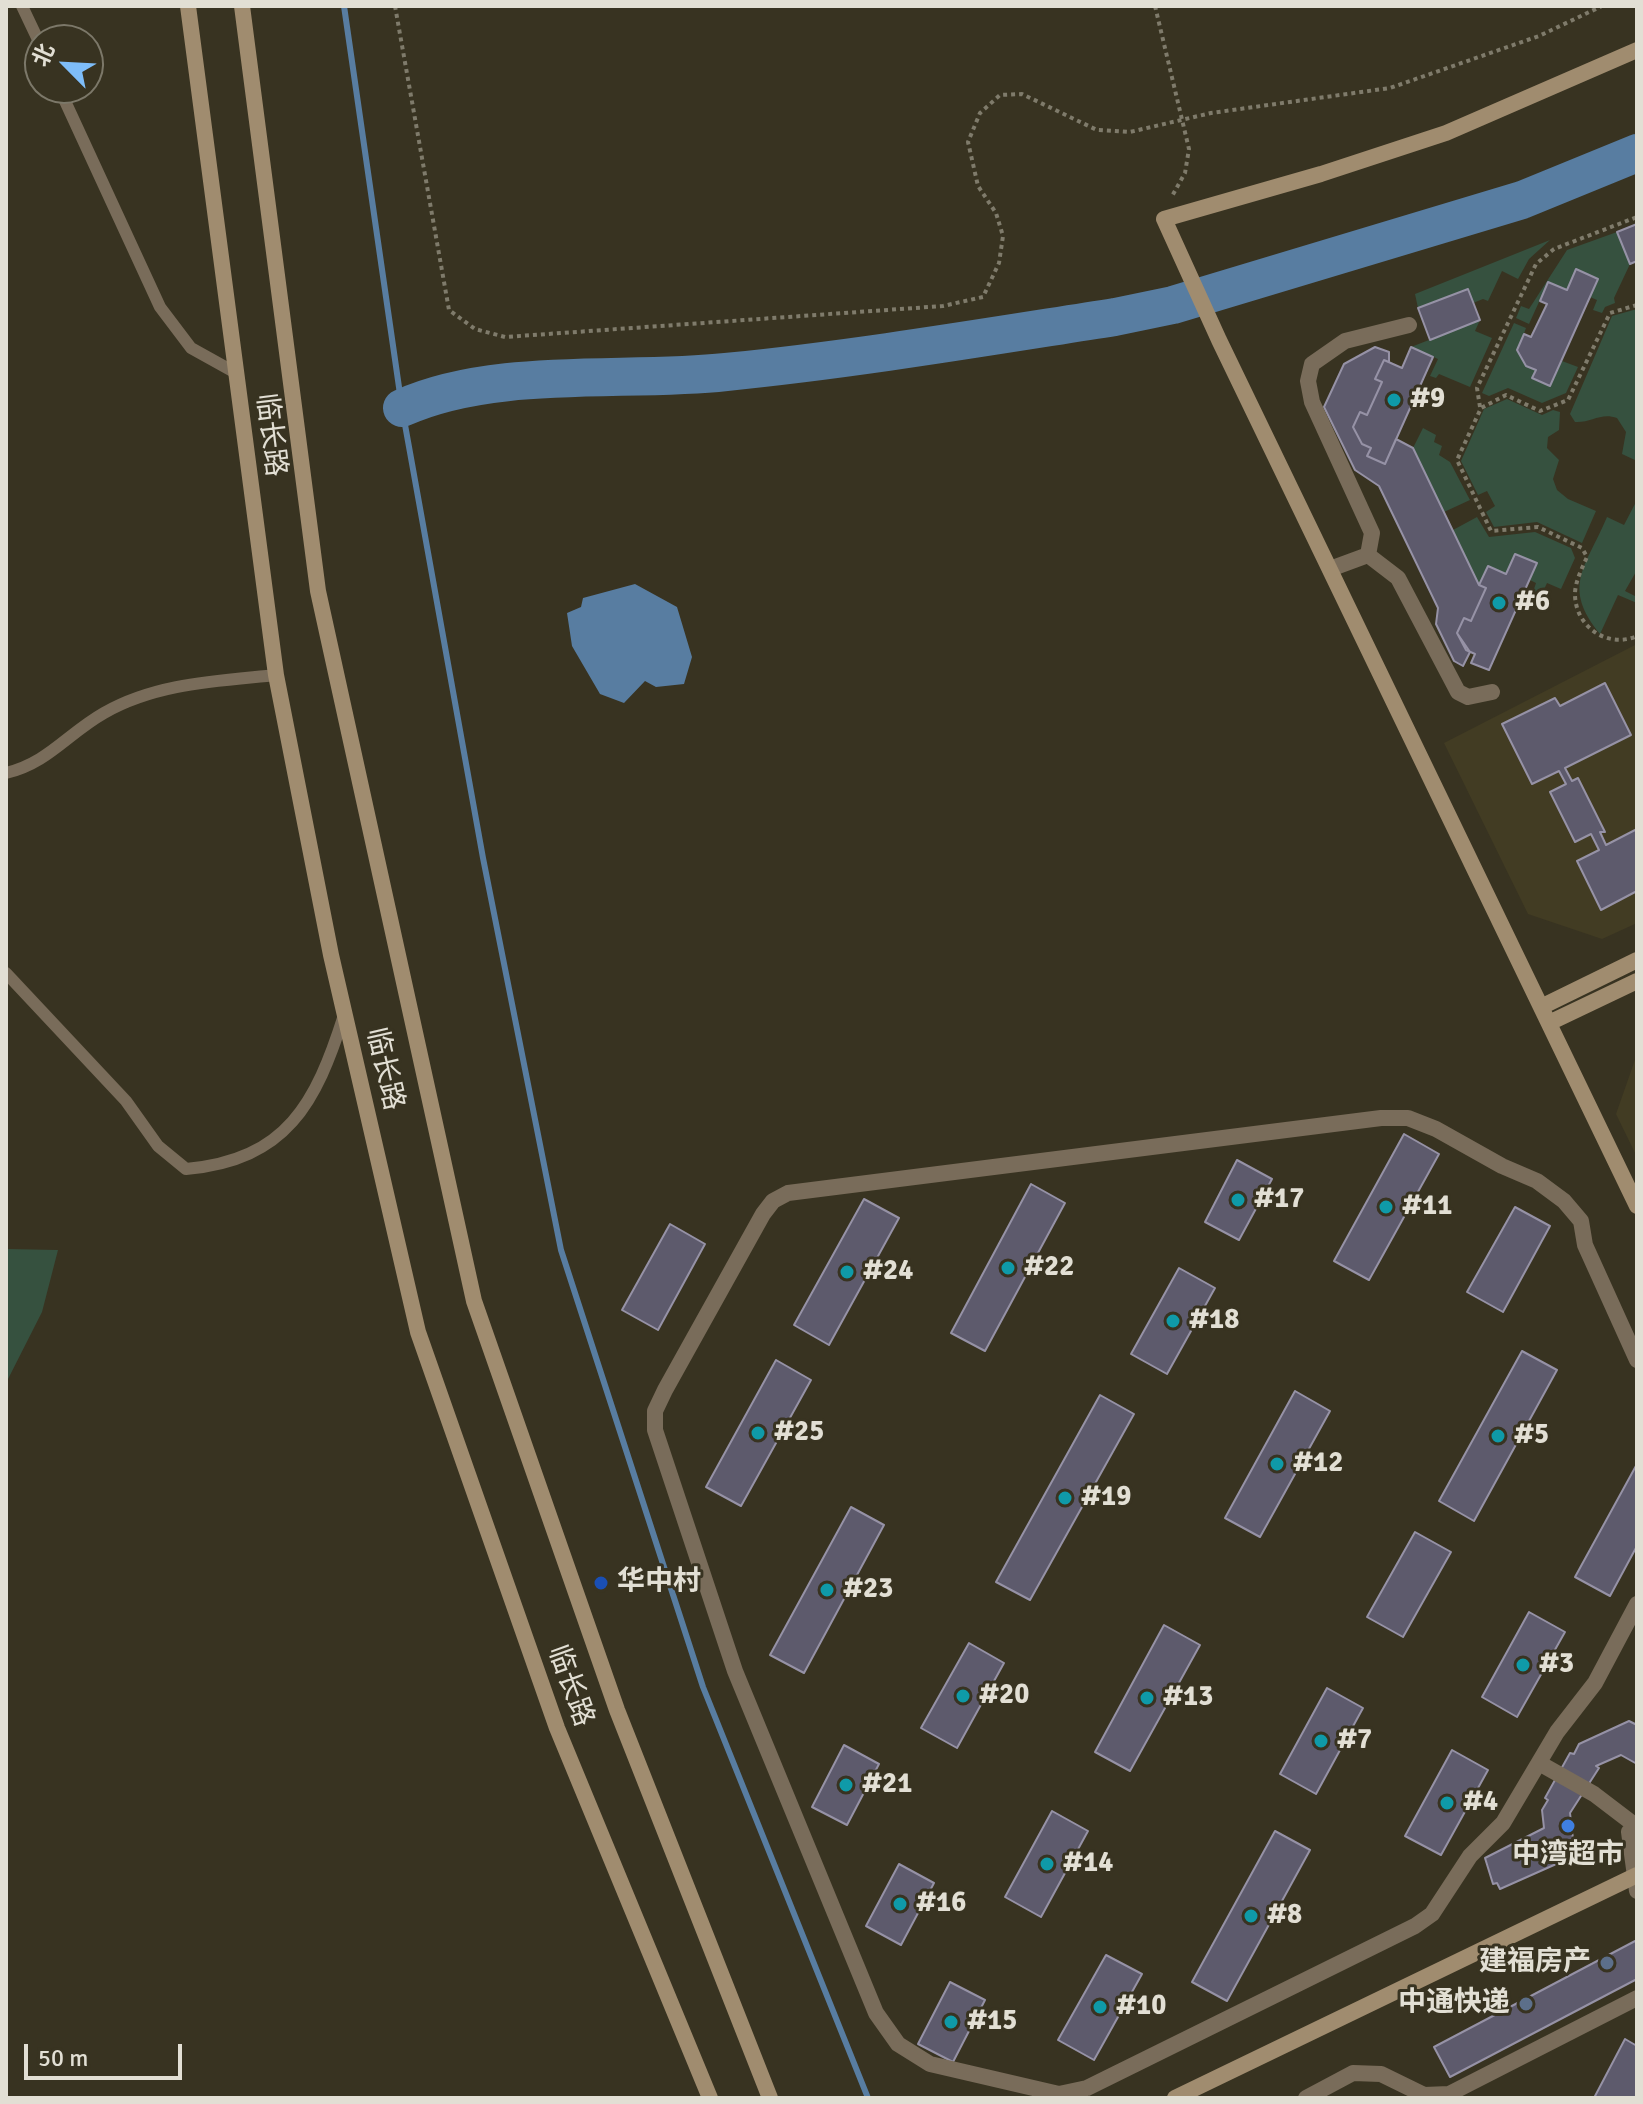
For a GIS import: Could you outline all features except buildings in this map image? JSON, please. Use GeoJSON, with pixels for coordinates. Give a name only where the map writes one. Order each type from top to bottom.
{"type":"FeatureCollection","features":[{"type":"Feature","properties":{"kind":"main road","name":"临长路"},"geometry":{"type":"LineString","coordinates":[[188,6],[276,675],[344,1015],[418,1332],[557,1728],[710,2098]]}},
{"type":"Feature","properties":{"kind":"main road","name":"临长路"},"geometry":{"type":"LineString","coordinates":[[242,6],[318,591],[474,1301],[617,1710],[770,2098]]}},
{"type":"Feature","properties":{"kind":"main road"},"geometry":{"type":"LineString","coordinates":[[1637,50],[1446,133],[1321,174],[1164,219],[1219,340],[1547,1014],[1637,1206]]}},
{"type":"Feature","properties":{"kind":"main road"},"geometry":{"type":"LineString","coordinates":[[1547,1014],[1637,960]]}},
{"type":"Feature","properties":{"kind":"main road"},"geometry":{"type":"LineString","coordinates":[[1547,1014],[1637,981]]}},
{"type":"Feature","properties":{"kind":"main road"},"geometry":{"type":"LineString","coordinates":[[1175,2098],[1636,1881]]}},
{"type":"Feature","properties":{"kind":"street"},"geometry":{"type":"LineString","coordinates":[[1368,555],[1372,533],[1312,402],[1308,381],[1312,364],[1345,341],[1409,325]]}},
{"type":"Feature","properties":{"kind":"street"},"geometry":{"type":"LineString","coordinates":[[1330,569],[1368,555]]}},
{"type":"Feature","properties":{"kind":"street"},"geometry":{"type":"LineString","coordinates":[[1368,555],[1398,578],[1458,692],[1468,697],[1492,692]]}},
{"type":"Feature","properties":{"kind":"street"},"geometry":{"type":"LineString","coordinates":[[1637,1360],[1585,1245],[1581,1221],[1564,1201],[1537,1181],[1502,1166],[1436,1129],[1408,1118],[1381,1118],[788,1193],[773,1201],[763,1214],[655,1411],[655,1430],[735,1671],[876,2013],[898,2044],[930,2064],[1059,2094],[1087,2088],[1401,1934],[1432,1914],[1470,1856],[1503,1823],[1557,1732],[1595,1683],[1637,1604]]}},
{"type":"Feature","properties":{"kind":"street"},"geometry":{"type":"LineString","coordinates":[[1539,1763],[1594,1794],[1637,1826],[1629,1832],[1636,1881]]}},
{"type":"Feature","properties":{"kind":"street"},"geometry":{"type":"LineString","coordinates":[[1306,2098],[1353,2073],[1381,2074],[1424,2095],[1449,2094],[1637,1998]]}},
{"type":"Feature","properties":{"kind":"lane"},"geometry":{"type":"LineString","coordinates":[[66,104],[160,307],[191,348],[236,373]]}},
{"type":"Feature","properties":{"kind":"lane"},"geometry":{"type":"LineString","coordinates":[[6,773],[33,767],[104,713],[149,693],[276,675]]}},
{"type":"Feature","properties":{"kind":"lane"},"geometry":{"type":"LineString","coordinates":[[6,973],[126,1101],[158,1146],[186,1169],[218,1166],[255,1154],[309,1104],[328,1066],[344,1015]]}},
{"type":"Feature","properties":{"kind":"path"},"geometry":{"type":"LineString","coordinates":[[395,6],[449,310],[475,329],[505,337],[943,306],[983,297],[999,263],[1003,236],[996,213],[978,186],[968,142],[980,113],[1000,95],[1022,94],[1097,130],[1130,132],[1183,120],[1390,88],[1539,36],[1602,6]]}},
{"type":"Feature","properties":{"kind":"path"},"geometry":{"type":"LineString","coordinates":[[1155,6],[1189,149],[1188,165],[1164,219]]}},
{"type":"Feature","properties":{"kind":"path"},"geometry":{"type":"LineString","coordinates":[[1637,217],[1554,249],[1536,264],[1477,388],[1481,408],[1457,460],[1491,531],[1538,527],[1582,548],[1587,557],[1574,591],[1584,620],[1594,634],[1617,642],[1637,636]]}},
{"type":"Feature","properties":{"kind":"path"},"geometry":{"type":"LineString","coordinates":[[1481,408],[1506,395],[1540,411],[1568,400],[1610,313],[1637,305]]}},
{"type":"Feature","properties":{"kind":"shaded area"},"geometry":{"type":"Polygon","coordinates":[[[1637,644],[1637,923],[1602,939],[1528,914],[1444,743],[1637,644]]]}},
{"type":"Feature","properties":{"kind":"shaded area"},"geometry":{"type":"Polygon","coordinates":[[[1637,1054],[1637,1157],[1616,1114],[1637,1054]]]}},
{"type":"Feature","properties":{"kind":"green space"},"geometry":{"type":"Polygon","coordinates":[[[1617,232],[1630,264],[1614,298],[1615,303],[1605,307],[1602,313],[1593,310],[1597,300],[1590,297],[1576,270],[1567,290],[1548,282],[1529,324],[1516,318],[1521,306],[1529,309],[1567,250],[1617,232]]]}},
{"type":"Feature","properties":{"kind":"green space"},"geometry":{"type":"Polygon","coordinates":[[[1550,240],[1529,259],[1518,279],[1502,271],[1488,301],[1483,299],[1473,303],[1467,289],[1418,308],[1415,294],[1550,240]]]}},
{"type":"Feature","properties":{"kind":"green space"},"geometry":{"type":"Polygon","coordinates":[[[1637,309],[1637,461],[1622,454],[1626,432],[1617,418],[1606,416],[1575,422],[1570,414],[1612,316],[1637,309]]]}},
{"type":"Feature","properties":{"kind":"green space"},"geometry":{"type":"Polygon","coordinates":[[[1480,320],[1475,331],[1492,338],[1470,387],[1439,374],[1436,378],[1430,376],[1438,359],[1411,347],[1480,320]]]}},
{"type":"Feature","properties":{"kind":"green space"},"geometry":{"type":"Polygon","coordinates":[[[1514,323],[1526,328],[1518,350],[1526,366],[1536,370],[1533,379],[1550,386],[1562,361],[1578,367],[1566,393],[1542,403],[1508,388],[1489,396],[1482,393],[1514,323]]]}},
{"type":"Feature","properties":{"kind":"green space"},"geometry":{"type":"Polygon","coordinates":[[[1507,399],[1542,415],[1553,410],[1560,412],[1559,430],[1548,437],[1547,448],[1559,460],[1553,479],[1557,490],[1568,499],[1596,511],[1582,543],[1537,522],[1494,527],[1486,512],[1495,506],[1487,491],[1478,495],[1461,461],[1484,409],[1507,399]]]}},
{"type":"Feature","properties":{"kind":"green space"},"geometry":{"type":"Polygon","coordinates":[[[1423,428],[1436,435],[1434,442],[1442,446],[1439,455],[1450,462],[1470,500],[1444,512],[1413,448],[1423,428]]]}},
{"type":"Feature","properties":{"kind":"green space"},"geometry":{"type":"Polygon","coordinates":[[[1637,500],[1637,570],[1625,591],[1637,597],[1637,603],[1618,595],[1600,634],[1582,602],[1581,576],[1607,517],[1624,525],[1637,500]]]}},
{"type":"Feature","properties":{"kind":"green space"},"geometry":{"type":"Polygon","coordinates":[[[1477,517],[1489,537],[1535,532],[1571,548],[1575,558],[1561,589],[1547,583],[1540,598],[1532,595],[1536,583],[1530,580],[1537,563],[1516,554],[1506,574],[1488,566],[1479,585],[1453,530],[1477,517]]]}},
{"type":"Feature","properties":{"kind":"green space"},"geometry":{"type":"Polygon","coordinates":[[[6,1249],[58,1250],[42,1312],[6,1383],[6,1249]]]}},
{"type":"Feature","properties":{"kind":"water"},"geometry":{"type":"Polygon","coordinates":[[[635,584],[677,607],[692,657],[684,684],[656,687],[645,681],[624,703],[600,694],[572,646],[567,613],[581,607],[583,598],[635,584]]]}},
{"type":"Feature","properties":{"kind":"waterway"},"geometry":{"type":"LineString","coordinates":[[344,6],[402,408],[483,858],[561,1250],[703,1687],[868,2098]]}},
{"type":"Feature","properties":{"kind":"waterway"},"geometry":{"type":"LineString","coordinates":[[402,408],[438,395],[478,386],[561,378],[687,375],[775,367],[1115,317],[1173,305],[1522,200],[1637,153]]}},
{"type":"Feature","properties":{"kind":"place","name":"#9"},"geometry":{"type":"Point","coordinates":[1394,400]}},
{"type":"Feature","properties":{"kind":"place","name":"#6"},"geometry":{"type":"Point","coordinates":[1499,603]}},
{"type":"Feature","properties":{"kind":"place","name":"#17"},"geometry":{"type":"Point","coordinates":[1238,1200]}},
{"type":"Feature","properties":{"kind":"place","name":"#11"},"geometry":{"type":"Point","coordinates":[1386,1207]}},
{"type":"Feature","properties":{"kind":"place","name":"#22"},"geometry":{"type":"Point","coordinates":[1008,1268]}},
{"type":"Feature","properties":{"kind":"place","name":"#24"},"geometry":{"type":"Point","coordinates":[847,1272]}},
{"type":"Feature","properties":{"kind":"place","name":"#18"},"geometry":{"type":"Point","coordinates":[1173,1321]}},
{"type":"Feature","properties":{"kind":"place","name":"#25"},"geometry":{"type":"Point","coordinates":[758,1433]}},
{"type":"Feature","properties":{"kind":"place","name":"#5"},"geometry":{"type":"Point","coordinates":[1498,1436]}},
{"type":"Feature","properties":{"kind":"place","name":"#12"},"geometry":{"type":"Point","coordinates":[1277,1464]}},
{"type":"Feature","properties":{"kind":"place","name":"#19"},"geometry":{"type":"Point","coordinates":[1065,1498]}},
{"type":"Feature","properties":{"kind":"place","name":"华中村"},"geometry":{"type":"Point","coordinates":[601,1583]}},
{"type":"Feature","properties":{"kind":"place","name":"#23"},"geometry":{"type":"Point","coordinates":[827,1590]}},
{"type":"Feature","properties":{"kind":"place","name":"#3"},"geometry":{"type":"Point","coordinates":[1523,1665]}},
{"type":"Feature","properties":{"kind":"place","name":"#20"},"geometry":{"type":"Point","coordinates":[963,1696]}},
{"type":"Feature","properties":{"kind":"place","name":"#13"},"geometry":{"type":"Point","coordinates":[1147,1698]}},
{"type":"Feature","properties":{"kind":"place","name":"#7"},"geometry":{"type":"Point","coordinates":[1321,1741]}},
{"type":"Feature","properties":{"kind":"place","name":"#21"},"geometry":{"type":"Point","coordinates":[846,1785]}},
{"type":"Feature","properties":{"kind":"place","name":"#4"},"geometry":{"type":"Point","coordinates":[1447,1803]}},
{"type":"Feature","properties":{"kind":"place","name":"中湾超市"},"geometry":{"type":"Point","coordinates":[1568,1826]}},
{"type":"Feature","properties":{"kind":"place","name":"#14"},"geometry":{"type":"Point","coordinates":[1047,1864]}},
{"type":"Feature","properties":{"kind":"place","name":"#16"},"geometry":{"type":"Point","coordinates":[900,1904]}},
{"type":"Feature","properties":{"kind":"place","name":"#8"},"geometry":{"type":"Point","coordinates":[1251,1916]}},
{"type":"Feature","properties":{"kind":"place","name":"建福房产"},"geometry":{"type":"Point","coordinates":[1607,1963]}},
{"type":"Feature","properties":{"kind":"place","name":"中通快递"},"geometry":{"type":"Point","coordinates":[1526,2004]}},
{"type":"Feature","properties":{"kind":"place","name":"#10"},"geometry":{"type":"Point","coordinates":[1100,2007]}},
{"type":"Feature","properties":{"kind":"place","name":"#15"},"geometry":{"type":"Point","coordinates":[951,2022]}}]}
